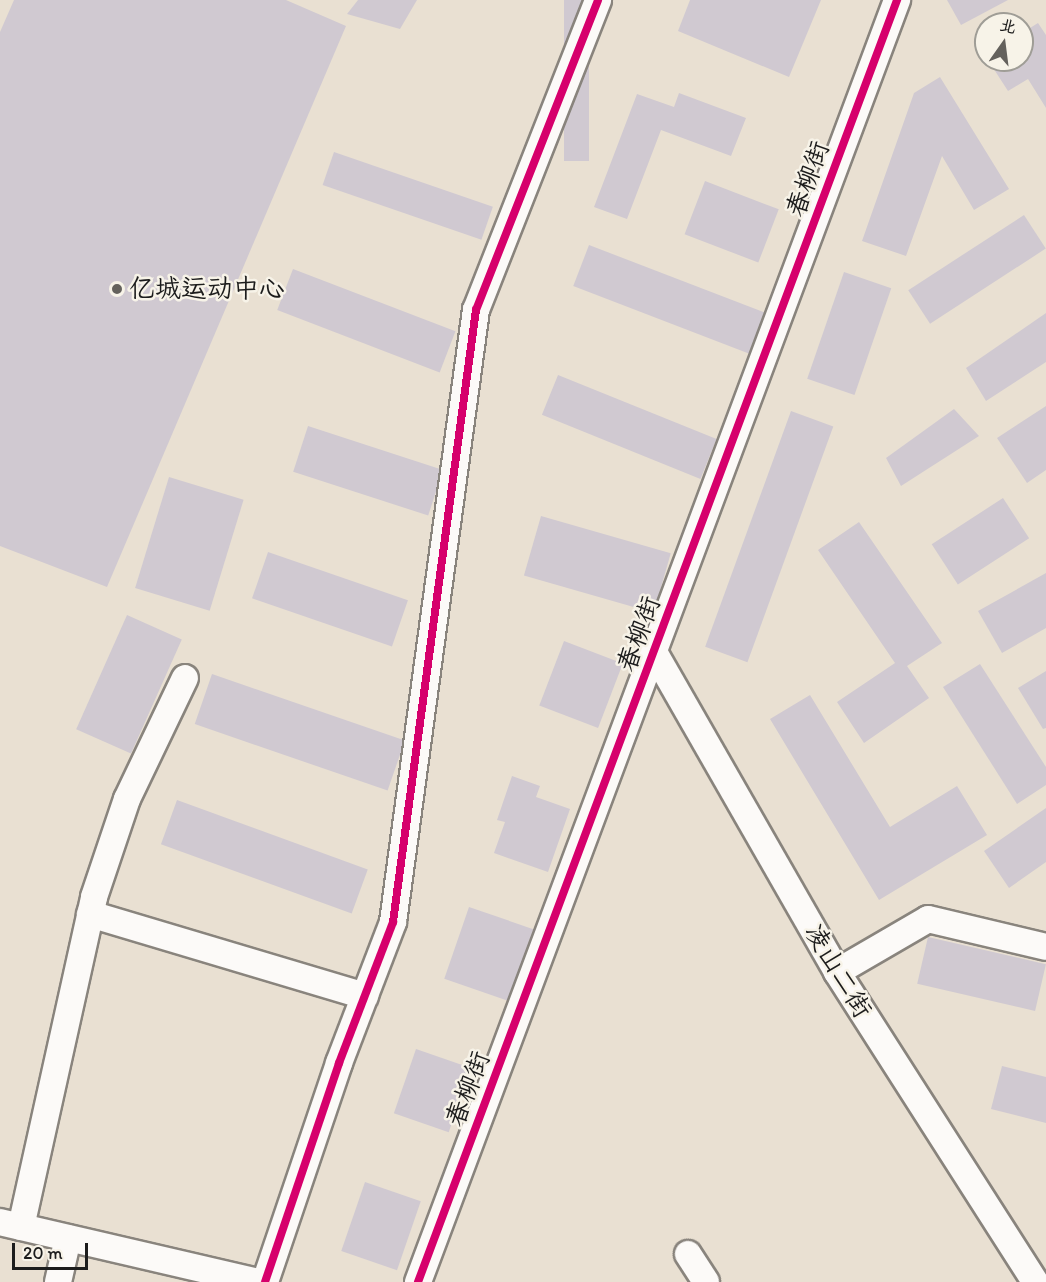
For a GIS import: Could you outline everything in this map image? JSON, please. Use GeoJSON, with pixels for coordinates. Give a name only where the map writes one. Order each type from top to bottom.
{"type":"FeatureCollection","features":[{"type":"Feature","properties":{"kind":"street"},"geometry":{"type":"LineString","coordinates":[[265,1282],[393,922],[476,310],[598,0]]}},
{"type":"Feature","properties":{"kind":"street","name":"春柳街"},"geometry":{"type":"LineString","coordinates":[[417,1282],[897,0]]}},
{"type":"Feature","properties":{"kind":"street","name":"凌山二街"},"geometry":{"type":"LineString","coordinates":[[654,652],[837,972],[1035,1282]]}},
{"type":"Feature","properties":{"kind":"street"},"geometry":{"type":"LineString","coordinates":[[185,678],[127,799],[90,914],[11,1225],[257,1282]]}},
{"type":"Feature","properties":{"kind":"street"},"geometry":{"type":"LineString","coordinates":[[90,914],[365,996]]}},
{"type":"Feature","properties":{"kind":"street"},"geometry":{"type":"LineString","coordinates":[[837,972],[928,919],[1046,947]]}},
{"type":"Feature","properties":{"kind":"street"},"geometry":{"type":"LineString","coordinates":[[58,1282],[68,1238]]}},
{"type":"Feature","properties":{"kind":"street"},"geometry":{"type":"LineString","coordinates":[[688,1254],[706,1282]]}},
{"type":"Feature","properties":{"kind":"building","name":"亿城运动中心"},"geometry":{"type":"Polygon","coordinates":[[[14,0],[286,0],[346,26],[107,587],[0,546],[0,32],[14,0]]]}},
{"type":"Feature","properties":{"kind":"building"},"geometry":{"type":"Polygon","coordinates":[[[358,0],[417,0],[400,29],[347,14],[358,0]]]}},
{"type":"Feature","properties":{"kind":"building"},"geometry":{"type":"Polygon","coordinates":[[[564,0],[589,0],[589,161],[564,161],[564,0]]]}},
{"type":"Feature","properties":{"kind":"building"},"geometry":{"type":"Polygon","coordinates":[[[690,0],[821,0],[789,77],[678,31],[690,0]]]}},
{"type":"Feature","properties":{"kind":"building"},"geometry":{"type":"Polygon","coordinates":[[[947,0],[1008,0],[985,12],[974,12],[974,18],[961,25],[947,0]]]}},
{"type":"Feature","properties":{"kind":"building"},"geometry":{"type":"Polygon","coordinates":[[[1038,23],[1046,35],[1046,108],[1028,79],[1008,91],[996,72],[1034,72],[1034,26],[1038,23]]]}},
{"type":"Feature","properties":{"kind":"building"},"geometry":{"type":"Polygon","coordinates":[[[940,77],[1009,189],[974,210],[942,156],[906,256],[862,241],[914,93],[940,77]]]}},
{"type":"Feature","properties":{"kind":"building"},"geometry":{"type":"Polygon","coordinates":[[[679,93],[746,118],[731,156],[661,130],[627,219],[594,207],[637,94],[674,107],[679,93]]]}},
{"type":"Feature","properties":{"kind":"building"},"geometry":{"type":"Polygon","coordinates":[[[334,152],[493,207],[481,240],[323,185],[334,152]]]}},
{"type":"Feature","properties":{"kind":"building"},"geometry":{"type":"Polygon","coordinates":[[[705,181],[779,209],[758,263],[685,234],[705,181]]]}},
{"type":"Feature","properties":{"kind":"building"},"geometry":{"type":"Polygon","coordinates":[[[1024,215],[1046,249],[930,324],[908,290],[1024,215]]]}},
{"type":"Feature","properties":{"kind":"building"},"geometry":{"type":"Polygon","coordinates":[[[589,245],[765,312],[749,353],[573,286],[589,245]]]}},
{"type":"Feature","properties":{"kind":"building"},"geometry":{"type":"Polygon","coordinates":[[[293,269],[455,331],[440,372],[277,310],[293,269]]]}},
{"type":"Feature","properties":{"kind":"building"},"geometry":{"type":"Polygon","coordinates":[[[844,272],[891,288],[854,395],[807,379],[844,272]]]}},
{"type":"Feature","properties":{"kind":"building"},"geometry":{"type":"Polygon","coordinates":[[[1046,313],[1046,362],[986,401],[966,368],[1046,313]]]}},
{"type":"Feature","properties":{"kind":"building"},"geometry":{"type":"Polygon","coordinates":[[[558,375],[717,439],[700,479],[542,415],[558,375]]]}},
{"type":"Feature","properties":{"kind":"building"},"geometry":{"type":"Polygon","coordinates":[[[1046,406],[1046,470],[1027,483],[997,438],[1046,406]]]}},
{"type":"Feature","properties":{"kind":"building"},"geometry":{"type":"Polygon","coordinates":[[[954,409],[979,436],[901,486],[886,458],[954,409]]]}},
{"type":"Feature","properties":{"kind":"building"},"geometry":{"type":"Polygon","coordinates":[[[791,411],[833,426],[747,662],[705,647],[791,411]]]}},
{"type":"Feature","properties":{"kind":"building"},"geometry":{"type":"Polygon","coordinates":[[[308,426],[443,470],[428,516],[293,472],[308,426]]]}},
{"type":"Feature","properties":{"kind":"building"},"geometry":{"type":"Polygon","coordinates":[[[169,477],[244,500],[210,611],[135,588],[169,477]]]}},
{"type":"Feature","properties":{"kind":"building"},"geometry":{"type":"Polygon","coordinates":[[[1003,498],[1029,538],[958,585],[932,544],[1003,498]]]}},
{"type":"Feature","properties":{"kind":"building"},"geometry":{"type":"Polygon","coordinates":[[[541,516],[671,553],[654,613],[524,576],[541,516]]]}},
{"type":"Feature","properties":{"kind":"building"},"geometry":{"type":"Polygon","coordinates":[[[859,522],[942,643],[907,666],[929,698],[864,743],[837,702],[895,663],[818,550],[859,522]]]}},
{"type":"Feature","properties":{"kind":"building"},"geometry":{"type":"Polygon","coordinates":[[[268,552],[408,600],[392,647],[252,598],[268,552]]]}},
{"type":"Feature","properties":{"kind":"building"},"geometry":{"type":"Polygon","coordinates":[[[1046,573],[1046,628],[1002,653],[978,611],[1046,573]]]}},
{"type":"Feature","properties":{"kind":"building"},"geometry":{"type":"Polygon","coordinates":[[[127,615],[182,639],[131,754],[76,729],[127,615]]]}},
{"type":"Feature","properties":{"kind":"building"},"geometry":{"type":"Polygon","coordinates":[[[564,641],[623,664],[598,728],[539,705],[564,641]]]}},
{"type":"Feature","properties":{"kind":"building"},"geometry":{"type":"Polygon","coordinates":[[[980,664],[1046,767],[1046,785],[1017,804],[943,687],[980,664]]]}},
{"type":"Feature","properties":{"kind":"building"},"geometry":{"type":"Polygon","coordinates":[[[1046,671],[1046,728],[1043,729],[1018,688],[1046,671]]]}},
{"type":"Feature","properties":{"kind":"building"},"geometry":{"type":"Polygon","coordinates":[[[212,674],[405,740],[388,791],[195,724],[212,674]]]}},
{"type":"Feature","properties":{"kind":"building"},"geometry":{"type":"Polygon","coordinates":[[[810,695],[890,827],[957,786],[987,835],[879,900],[770,719],[810,695]]]}},
{"type":"Feature","properties":{"kind":"building"},"geometry":{"type":"Polygon","coordinates":[[[512,776],[540,786],[536,797],[570,809],[548,872],[494,853],[505,822],[497,820],[512,776]]]}},
{"type":"Feature","properties":{"kind":"building"},"geometry":{"type":"Polygon","coordinates":[[[177,800],[368,869],[352,914],[161,844],[177,800]]]}},
{"type":"Feature","properties":{"kind":"building"},"geometry":{"type":"Polygon","coordinates":[[[1046,808],[1046,862],[1009,888],[984,851],[1046,808]]]}},
{"type":"Feature","properties":{"kind":"building"},"geometry":{"type":"Polygon","coordinates":[[[469,907],[533,929],[509,1001],[444,979],[469,907]]]}},
{"type":"Feature","properties":{"kind":"building"},"geometry":{"type":"Polygon","coordinates":[[[928,937],[1046,964],[1035,1011],[917,984],[928,937]]]}},
{"type":"Feature","properties":{"kind":"building"},"geometry":{"type":"Polygon","coordinates":[[[416,1049],[471,1068],[449,1132],[394,1113],[416,1049]]]}},
{"type":"Feature","properties":{"kind":"building"},"geometry":{"type":"Polygon","coordinates":[[[1002,1066],[1046,1077],[1046,1123],[991,1109],[1002,1066]]]}},
{"type":"Feature","properties":{"kind":"building"},"geometry":{"type":"Polygon","coordinates":[[[365,1182],[421,1201],[397,1270],[341,1251],[365,1182]]]}},
{"type":"Feature","properties":{"kind":"cycle path"},"geometry":{"type":"LineString","coordinates":[[265,1282],[339,1063],[393,922],[476,310],[598,0]]}},
{"type":"Feature","properties":{"kind":"cycle path"},"geometry":{"type":"LineString","coordinates":[[418,1282],[897,0]]}},
{"type":"Feature","properties":{"kind":"place","name":"亿城运动中心"},"geometry":{"type":"Point","coordinates":[117,289]}}]}
